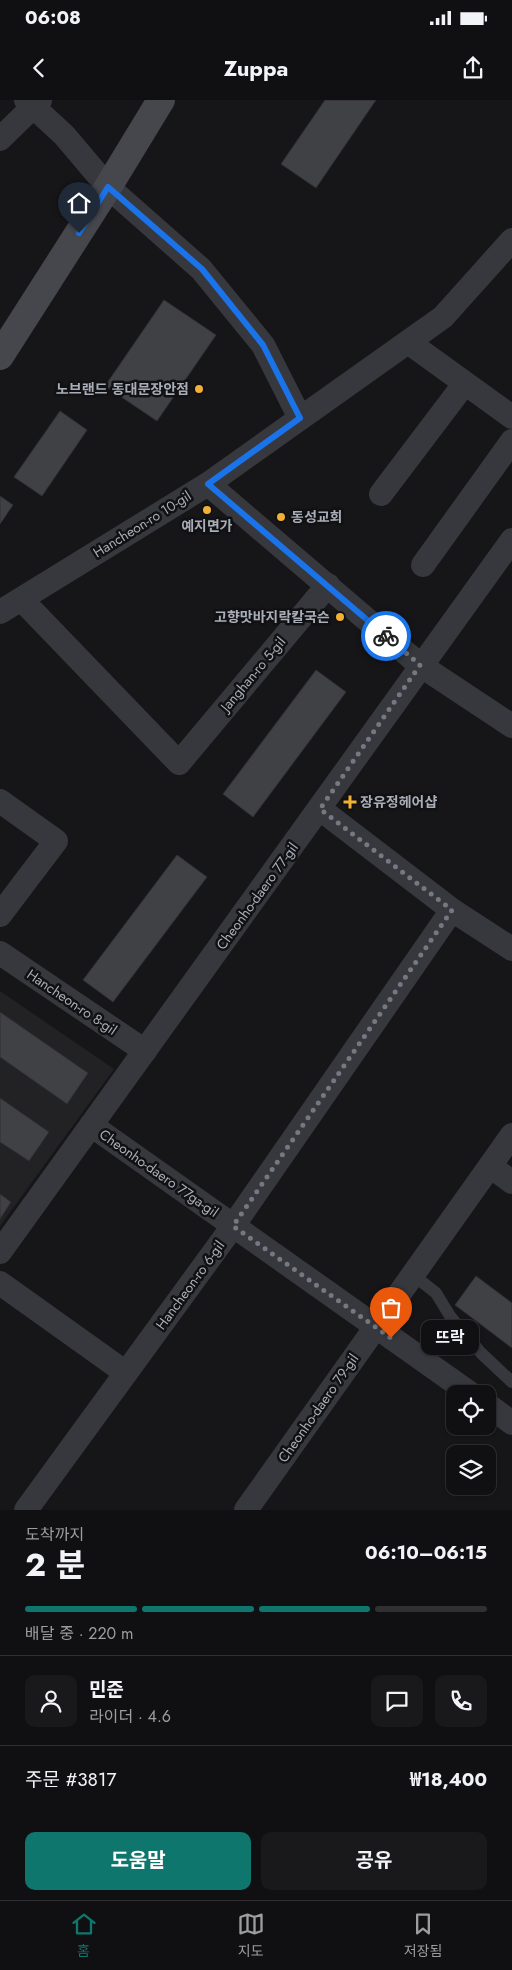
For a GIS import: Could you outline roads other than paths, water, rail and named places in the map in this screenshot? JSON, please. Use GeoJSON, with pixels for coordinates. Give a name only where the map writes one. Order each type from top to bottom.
{"type":"FeatureCollection","features":[{"type":"Feature","properties":{"kind":"main road"},"geometry":{"type":"LineString","coordinates":[[0,356],[161,100]]}},
{"type":"Feature","properties":{"kind":"street"},"geometry":{"type":"LineString","coordinates":[[0,139],[33,102],[108,187],[202,269],[263,345],[300,418]]}},
{"type":"Feature","properties":{"kind":"street","name":"Hancheon-ro 10-gil"},"geometry":{"type":"LineString","coordinates":[[0,612],[208,484],[443,317],[512,240]]}},
{"type":"Feature","properties":{"kind":"street"},"geometry":{"type":"LineString","coordinates":[[408,342],[512,417]]}},
{"type":"Feature","properties":{"kind":"street"},"geometry":{"type":"LineString","coordinates":[[381,494],[465,383]]}},
{"type":"Feature","properties":{"kind":"street"},"geometry":{"type":"LineString","coordinates":[[423,565],[512,441]]}},
{"type":"Feature","properties":{"kind":"street"},"geometry":{"type":"LineString","coordinates":[[208,484],[420,665],[512,726]]}},
{"type":"Feature","properties":{"kind":"street","name":"Cheonho-daero 77-gil"},"geometry":{"type":"LineString","coordinates":[[0,1252],[320,809],[420,665],[512,540]]}},
{"type":"Feature","properties":{"kind":"street","name":"Janghan-ro 5-gil"},"geometry":{"type":"LineString","coordinates":[[21,599],[179,763],[328,585]]}},
{"type":"Feature","properties":{"kind":"street"},"geometry":{"type":"LineString","coordinates":[[0,801],[56,841],[0,915]]}},
{"type":"Feature","properties":{"kind":"street"},"geometry":{"type":"LineString","coordinates":[[320,809],[452,910],[512,949]]}},
{"type":"Feature","properties":{"kind":"street","name":"Hancheon-ro 6-gil"},"geometry":{"type":"LineString","coordinates":[[26,1510],[233,1226],[452,910]]}},
{"type":"Feature","properties":{"kind":"street","name":"Hancheon-ro 8-gil"},"geometry":{"type":"LineString","coordinates":[[0,953],[145,1051]]}},
{"type":"Feature","properties":{"kind":"street","name":"Cheonho-daero 77ga-gil"},"geometry":{"type":"LineString","coordinates":[[91,1125],[458,1385]]}},
{"type":"Feature","properties":{"kind":"street","name":"Cheonho-daero 79-gil"},"geometry":{"type":"LineString","coordinates":[[246,1510],[512,1135]]}},
{"type":"Feature","properties":{"kind":"street"},"geometry":{"type":"LineString","coordinates":[[490,1166],[512,1182]]}},
{"type":"Feature","properties":{"kind":"street"},"geometry":{"type":"LineString","coordinates":[[0,1283],[126,1373]]}},
{"type":"Feature","properties":{"kind":"street"},"geometry":{"type":"LineString","coordinates":[[496,1411],[512,1422]]}},
{"type":"Feature","properties":{"kind":"lane"},"geometry":{"type":"LineString","coordinates":[[412,1274],[436,1294],[450,1316],[481,1354],[512,1382]]}},
{"type":"Feature","properties":{"kind":"place","name":"노브랜드 동대문장안점"},"geometry":{"type":"Point","coordinates":[199,389]}},
{"type":"Feature","properties":{"kind":"place","name":"예지면가"},"geometry":{"type":"Point","coordinates":[207,510]}},
{"type":"Feature","properties":{"kind":"place","name":"동성교회"},"geometry":{"type":"Point","coordinates":[281,517]}},
{"type":"Feature","properties":{"kind":"place","name":"고향맛바지락칼국슨"},"geometry":{"type":"Point","coordinates":[340,617]}},
{"type":"Feature","properties":{"kind":"place","name":"장유정헤어샵"},"geometry":{"type":"Point","coordinates":[350,802]}},
{"type":"Feature","properties":{"kind":"place","name":"뜨락"},"geometry":{"type":"Point","coordinates":[391,1338]}}]}
